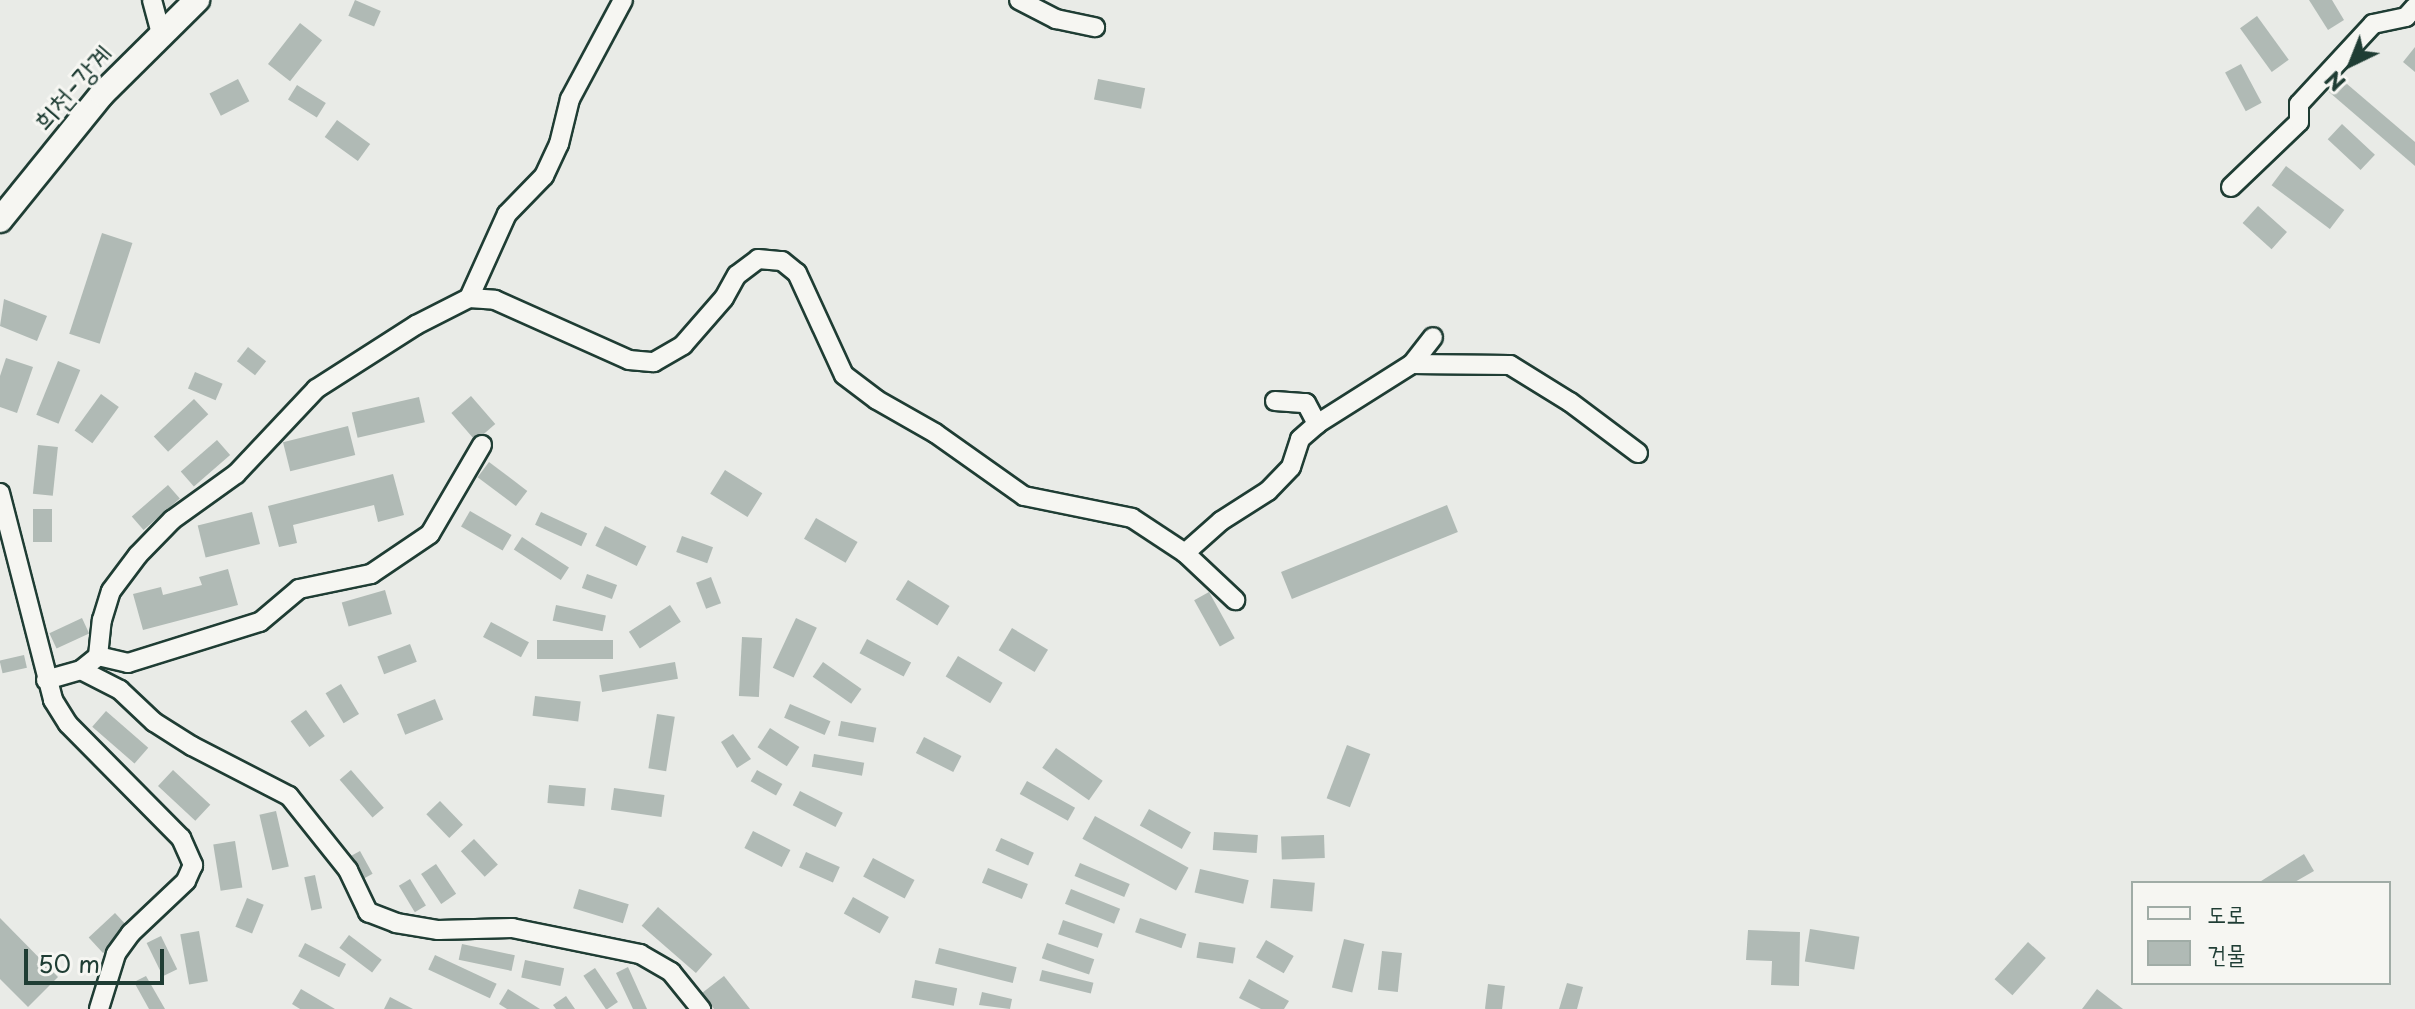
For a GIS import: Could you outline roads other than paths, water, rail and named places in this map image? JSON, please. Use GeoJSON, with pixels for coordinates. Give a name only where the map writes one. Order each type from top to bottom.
{"type":"FeatureCollection","features":[{"type":"Feature","properties":{"kind":"main road","name":"희천-강계"},"geometry":{"type":"LineString","coordinates":[[0,220],[102,94],[197,0]]}},
{"type":"Feature","properties":{"kind":"street"},"geometry":{"type":"LineString","coordinates":[[152,0],[161,33]]}},
{"type":"Feature","properties":{"kind":"street"},"geometry":{"type":"LineString","coordinates":[[469,298],[507,214],[544,176],[559,144],[570,99],[623,0]]}},
{"type":"Feature","properties":{"kind":"street"},"geometry":{"type":"LineString","coordinates":[[1019,0],[1056,19],[1095,27]]}},
{"type":"Feature","properties":{"kind":"street"},"geometry":{"type":"LineString","coordinates":[[2231,187],[2299,122],[2299,104],[2373,24],[2406,17],[2415,7]]}},
{"type":"Feature","properties":{"kind":"street"},"geometry":{"type":"LineString","coordinates":[[46,680],[81,670],[98,656],[102,620],[111,591],[138,555],[172,520],[236,474],[316,389],[416,325],[469,298],[495,300],[629,360],[654,362],[683,345],[724,298],[737,275],[758,259],[782,261],[797,273],[844,375],[877,400],[935,433],[1024,496],[1132,518],[1185,553],[1235,600]]}},
{"type":"Feature","properties":{"kind":"street"},"geometry":{"type":"LineString","coordinates":[[1185,553],[1221,521],[1268,491],[1291,467],[1300,439],[1317,424],[1412,364],[1433,337]]}},
{"type":"Feature","properties":{"kind":"street"},"geometry":{"type":"LineString","coordinates":[[1412,364],[1510,365],[1570,402],[1638,453]]}},
{"type":"Feature","properties":{"kind":"street"},"geometry":{"type":"LineString","coordinates":[[1275,401],[1306,403],[1317,424]]}},
{"type":"Feature","properties":{"kind":"street"},"geometry":{"type":"LineString","coordinates":[[98,656],[128,663],[260,622],[299,589],[371,574],[430,534],[482,445]]}},
{"type":"Feature","properties":{"kind":"street"},"geometry":{"type":"LineString","coordinates":[[0,493],[53,700],[68,724],[188,846],[193,865],[186,881],[131,933],[116,954],[99,1009]]}},
{"type":"Feature","properties":{"kind":"street"},"geometry":{"type":"LineString","coordinates":[[81,670],[120,690],[154,722],[192,746],[289,796],[348,870],[368,912],[396,923],[438,930],[512,928],[640,954],[671,972],[701,1009]]}}]}
